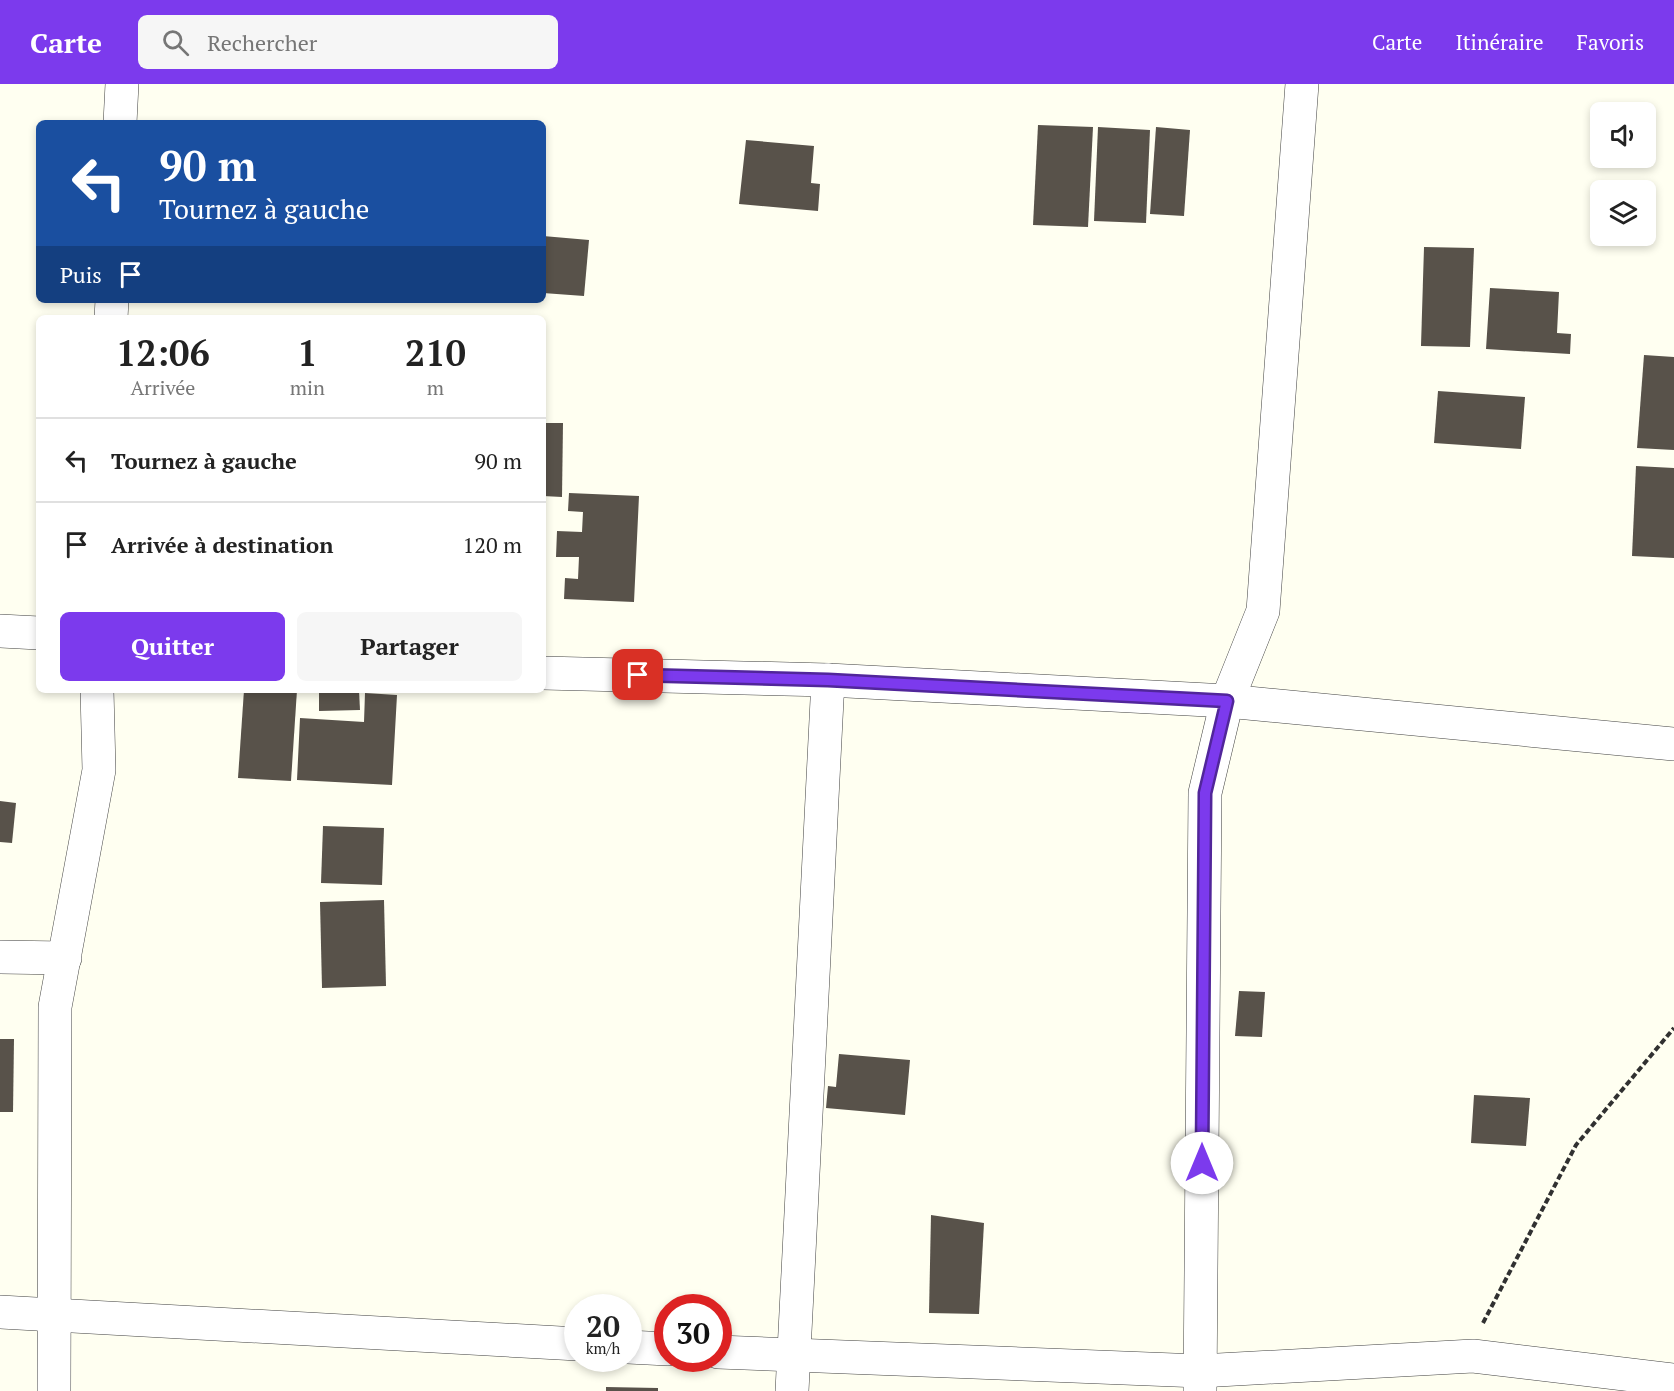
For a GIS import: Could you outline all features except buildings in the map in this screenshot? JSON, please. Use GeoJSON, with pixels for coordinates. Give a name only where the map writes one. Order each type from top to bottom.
{"type":"FeatureCollection","features":[{"type":"Feature","properties":{"kind":"street"},"geometry":{"type":"LineString","coordinates":[[120,120],[122,84]]}},
{"type":"Feature","properties":{"kind":"street"},"geometry":{"type":"LineString","coordinates":[[1200,1381],[1205,793],[1227,701],[1263,611],[1302,84]]}},
{"type":"Feature","properties":{"kind":"street"},"geometry":{"type":"LineString","coordinates":[[0,631],[36,633]]}},
{"type":"Feature","properties":{"kind":"street"},"geometry":{"type":"LineString","coordinates":[[546,673],[828,680],[1227,701],[1674,744]]}},
{"type":"Feature","properties":{"kind":"street"},"geometry":{"type":"LineString","coordinates":[[792,1391],[828,680]]}},
{"type":"Feature","properties":{"kind":"street"},"geometry":{"type":"LineString","coordinates":[[54,1391],[55,1007],[99,770],[97,693]]}},
{"type":"Feature","properties":{"kind":"street"},"geometry":{"type":"LineString","coordinates":[[0,957],[65,958]]}},
{"type":"Feature","properties":{"kind":"street"},"geometry":{"type":"LineString","coordinates":[[0,1312],[564,1343]]}},
{"type":"Feature","properties":{"kind":"street"},"geometry":{"type":"LineString","coordinates":[[732,1353],[1200,1381],[1473,1356],[1674,1380]]}},
{"type":"Feature","properties":{"kind":"path"},"geometry":{"type":"LineString","coordinates":[[1473,1356],[1485,1319],[1576,1145],[1674,1028]]}},
{"type":"Feature","properties":{"kind":"route"},"geometry":{"type":"LineString","coordinates":[[638,675],[828,680],[1227,701],[1205,793],[1202,1163]]}}]}
